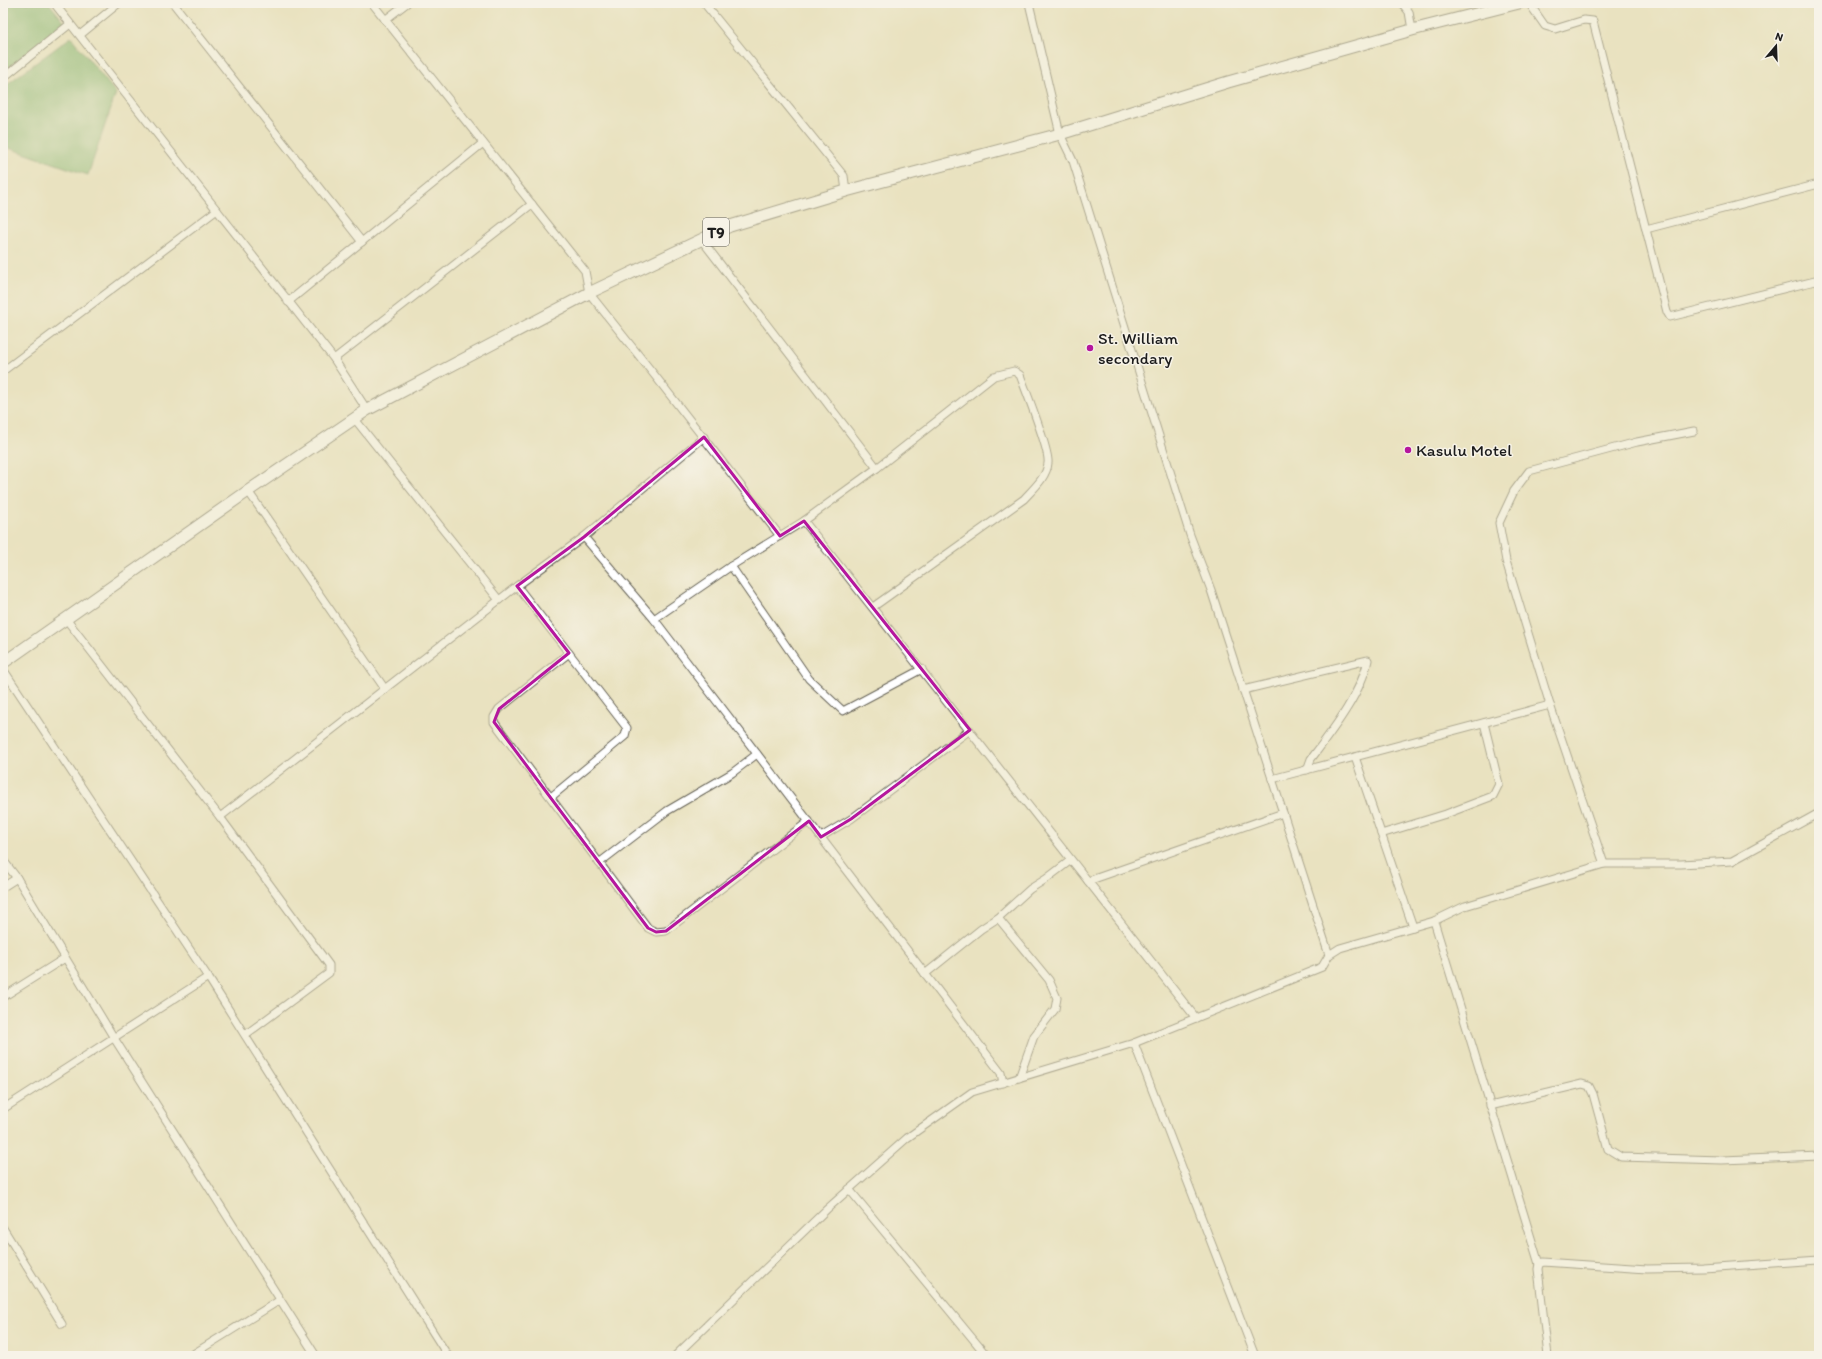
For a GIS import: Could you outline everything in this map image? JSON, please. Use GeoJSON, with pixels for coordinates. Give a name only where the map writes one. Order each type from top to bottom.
{"type":"FeatureCollection","features":[{"type":"Feature","properties":{"kind":"highway","name":"T9"},"geometry":{"type":"LineString","coordinates":[[3,663],[248,491],[367,410],[589,293],[730,226],[846,192],[1060,134],[1228,82],[1492,6],[1519,3]]}},
{"type":"Feature","properties":{"kind":"street"},"geometry":{"type":"LineString","coordinates":[[54,3],[334,359],[367,410]]}},
{"type":"Feature","properties":{"kind":"street"},"geometry":{"type":"LineString","coordinates":[[80,35],[119,3]]}},
{"type":"Feature","properties":{"kind":"street"},"geometry":{"type":"LineString","coordinates":[[173,3],[362,242]]}},
{"type":"Feature","properties":{"kind":"street"},"geometry":{"type":"LineString","coordinates":[[372,3],[585,271],[589,293],[704,437],[780,536]]}},
{"type":"Feature","properties":{"kind":"street"},"geometry":{"type":"LineString","coordinates":[[385,20],[407,3]]}},
{"type":"Feature","properties":{"kind":"street"},"geometry":{"type":"LineString","coordinates":[[704,3],[844,176],[846,192]]}},
{"type":"Feature","properties":{"kind":"street"},"geometry":{"type":"LineString","coordinates":[[1029,3],[1060,134],[1072,161],[1190,535],[1211,590],[1328,955]]}},
{"type":"Feature","properties":{"kind":"street"},"geometry":{"type":"LineString","coordinates":[[1402,3],[1409,12],[1412,30]]}},
{"type":"Feature","properties":{"kind":"street"},"geometry":{"type":"LineString","coordinates":[[1529,3],[1545,26],[1555,29],[1584,20],[1593,21],[1667,312],[1670,317],[1819,280]]}},
{"type":"Feature","properties":{"kind":"street"},"geometry":{"type":"LineString","coordinates":[[3,78],[70,24]]}},
{"type":"Feature","properties":{"kind":"street"},"geometry":{"type":"LineString","coordinates":[[288,302],[483,143]]}},
{"type":"Feature","properties":{"kind":"street"},"geometry":{"type":"LineString","coordinates":[[1646,229],[1819,184]]}},
{"type":"Feature","properties":{"kind":"street"},"geometry":{"type":"LineString","coordinates":[[334,359],[532,204]]}},
{"type":"Feature","properties":{"kind":"street"},"geometry":{"type":"LineString","coordinates":[[3,371],[216,210]]}},
{"type":"Feature","properties":{"kind":"street"},"geometry":{"type":"LineString","coordinates":[[702,239],[878,468]]}},
{"type":"Feature","properties":{"kind":"street"},"geometry":{"type":"LineString","coordinates":[[654,619],[731,566],[804,521],[878,468],[994,376],[1014,371],[1020,375],[1046,450],[1048,464],[1041,480],[1024,499],[873,607]]}},
{"type":"Feature","properties":{"kind":"street"},"geometry":{"type":"LineString","coordinates":[[354,418],[499,600]]}},
{"type":"Feature","properties":{"kind":"street"},"geometry":{"type":"LineString","coordinates":[[1604,864],[1550,705],[1506,561],[1499,523],[1514,491],[1529,472],[1637,442],[1694,430]]}},
{"type":"Feature","properties":{"kind":"street"},"geometry":{"type":"LineString","coordinates":[[220,817],[517,586],[584,537],[704,437]]}},
{"type":"Feature","properties":{"kind":"street"},"geometry":{"type":"LineString","coordinates":[[248,491],[385,689]]}},
{"type":"Feature","properties":{"kind":"street"},"geometry":{"type":"LineString","coordinates":[[804,521],[1196,1018]]}},
{"type":"Feature","properties":{"kind":"street"},"geometry":{"type":"LineString","coordinates":[[584,537],[654,619],[1000,1073],[1003,1083]]}},
{"type":"Feature","properties":{"kind":"street"},"geometry":{"type":"LineString","coordinates":[[731,566],[810,678],[843,711],[922,669]]}},
{"type":"Feature","properties":{"kind":"street"},"geometry":{"type":"LineString","coordinates":[[517,586],[627,728],[625,736],[550,797]]}},
{"type":"Feature","properties":{"kind":"street"},"geometry":{"type":"LineString","coordinates":[[66,620],[220,817],[329,965],[329,973],[245,1035]]}},
{"type":"Feature","properties":{"kind":"street"},"geometry":{"type":"LineString","coordinates":[[569,653],[499,709],[494,717],[494,722],[648,928],[656,932],[666,931],[809,821]]}},
{"type":"Feature","properties":{"kind":"street"},"geometry":{"type":"LineString","coordinates":[[1243,690],[1368,660],[1365,675],[1362,681],[1336,723],[1311,759],[1307,770]]}},
{"type":"Feature","properties":{"kind":"street"},"geometry":{"type":"LineString","coordinates":[[3,669],[208,976],[448,1356]]}},
{"type":"Feature","properties":{"kind":"street"},"geometry":{"type":"LineString","coordinates":[[1272,779],[1550,705]]}},
{"type":"Feature","properties":{"kind":"street"},"geometry":{"type":"LineString","coordinates":[[1381,834],[1446,814],[1493,796],[1499,784],[1484,723]]}},
{"type":"Feature","properties":{"kind":"street"},"geometry":{"type":"LineString","coordinates":[[821,837],[851,819],[970,730]]}},
{"type":"Feature","properties":{"kind":"street"},"geometry":{"type":"LineString","coordinates":[[599,863],[667,811],[732,773],[757,754]]}},
{"type":"Feature","properties":{"kind":"street"},"geometry":{"type":"LineString","coordinates":[[1355,757],[1413,927]]}},
{"type":"Feature","properties":{"kind":"street"},"geometry":{"type":"LineString","coordinates":[[1088,881],[1283,813]]}},
{"type":"Feature","properties":{"kind":"street"},"geometry":{"type":"LineString","coordinates":[[675,1356],[827,1208],[907,1138],[972,1092],[1134,1043],[1322,967],[1328,955],[1340,948],[1434,921],[1465,906],[1604,864],[1681,864],[1732,861],[1819,813]]}},
{"type":"Feature","properties":{"kind":"street"},"geometry":{"type":"LineString","coordinates":[[3,860],[17,878],[114,1038],[316,1356]]}},
{"type":"Feature","properties":{"kind":"street"},"geometry":{"type":"LineString","coordinates":[[925,974],[981,929],[998,918],[1030,889],[1071,860]]}},
{"type":"Feature","properties":{"kind":"street"},"geometry":{"type":"LineString","coordinates":[[3,887],[17,878]]}},
{"type":"Feature","properties":{"kind":"street"},"geometry":{"type":"LineString","coordinates":[[998,918],[1049,980],[1057,998],[1055,1009],[1034,1036],[1019,1078]]}},
{"type":"Feature","properties":{"kind":"street"},"geometry":{"type":"LineString","coordinates":[[1434,921],[1539,1264],[1538,1268],[1548,1356]]}},
{"type":"Feature","properties":{"kind":"street"},"geometry":{"type":"LineString","coordinates":[[3,997],[65,958]]}},
{"type":"Feature","properties":{"kind":"street"},"geometry":{"type":"LineString","coordinates":[[3,1109],[208,976]]}},
{"type":"Feature","properties":{"kind":"street"},"geometry":{"type":"LineString","coordinates":[[1134,1043],[1254,1356]]}},
{"type":"Feature","properties":{"kind":"street"},"geometry":{"type":"LineString","coordinates":[[1490,1106],[1582,1084],[1589,1086],[1593,1094],[1608,1149],[1621,1157],[1722,1160],[1819,1156]]}},
{"type":"Feature","properties":{"kind":"street"},"geometry":{"type":"LineString","coordinates":[[849,1189],[988,1356]]}},
{"type":"Feature","properties":{"kind":"street"},"geometry":{"type":"LineString","coordinates":[[3,1228],[62,1324]]}},
{"type":"Feature","properties":{"kind":"street"},"geometry":{"type":"LineString","coordinates":[[1539,1264],[1543,1262],[1647,1269],[1702,1268],[1819,1260]]}},
{"type":"Feature","properties":{"kind":"street"},"geometry":{"type":"LineString","coordinates":[[190,1356],[280,1300]]}},
{"type":"Feature","properties":{"kind":"highlighted area"},"geometry":{"type":"Polygon","coordinates":[[[704,437],[780,536],[804,521],[970,730],[851,819],[821,837],[809,821],[666,931],[656,932],[648,928],[494,722],[499,709],[569,653],[517,586],[584,537],[704,437]]]}},
{"type":"Feature","properties":{"kind":"green space"},"geometry":{"type":"Polygon","coordinates":[[[3,3],[49,3],[65,23],[3,72],[3,3]]]}},
{"type":"Feature","properties":{"kind":"green space"},"geometry":{"type":"Polygon","coordinates":[[[71,37],[116,93],[88,175],[3,146],[3,87],[71,37]]]}},
{"type":"Feature","properties":{"kind":"place","name":"St. William secondary"},"geometry":{"type":"Point","coordinates":[1090,348]}},
{"type":"Feature","properties":{"kind":"place","name":"Kasulu Motel"},"geometry":{"type":"Point","coordinates":[1408,450]}}]}
